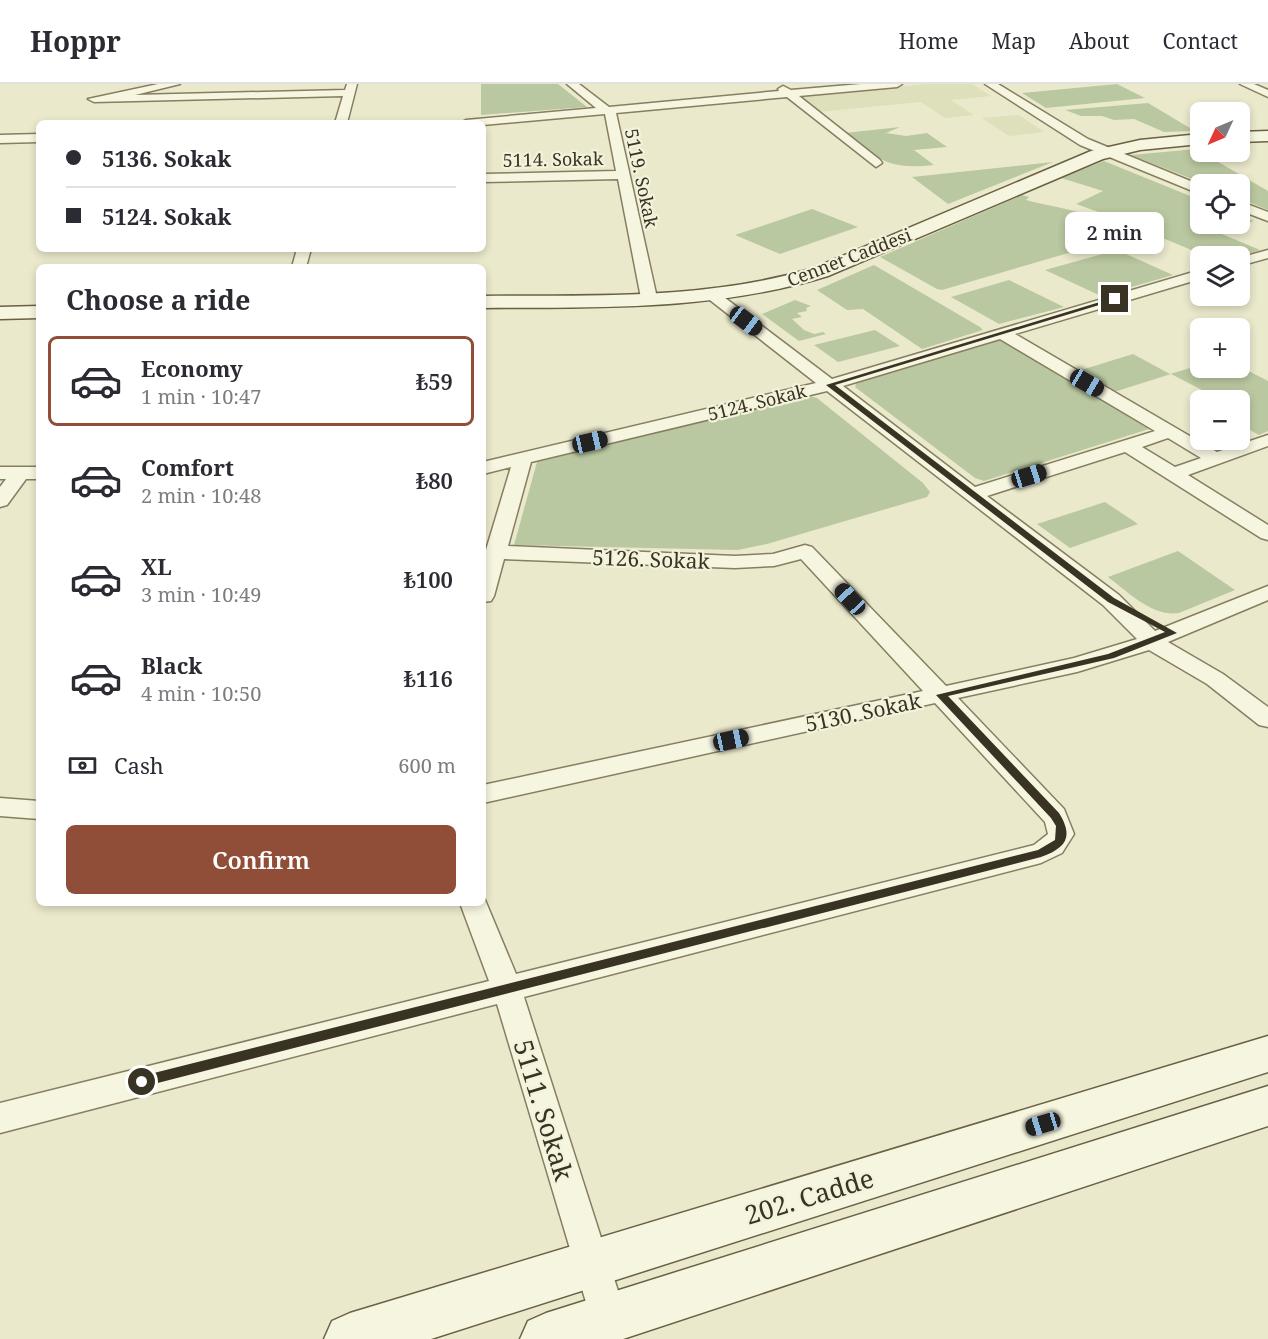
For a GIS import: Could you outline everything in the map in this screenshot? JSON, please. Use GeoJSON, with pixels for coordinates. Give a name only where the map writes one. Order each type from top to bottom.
{"type":"FeatureCollection","features":[{"type":"Feature","properties":{"kind":"street"},"geometry":{"type":"LineString","coordinates":[[175,84],[94,99],[350,89],[341,120]]}},
{"type":"Feature","properties":{"kind":"street","name":"5119. Sokak"},"geometry":{"type":"LineString","coordinates":[[572,84],[608,110],[649,298]]}},
{"type":"Feature","properties":{"kind":"street"},"geometry":{"type":"LineString","coordinates":[[776,84],[876,163]]}},
{"type":"Feature","properties":{"kind":"street"},"geometry":{"type":"LineString","coordinates":[[486,121],[897,84]]}},
{"type":"Feature","properties":{"kind":"street"},"geometry":{"type":"LineString","coordinates":[[990,84],[1073,136],[1105,152],[1190,186]]}},
{"type":"Feature","properties":{"kind":"street"},"geometry":{"type":"LineString","coordinates":[[1245,84],[1268,94]]}},
{"type":"Feature","properties":{"kind":"street"},"geometry":{"type":"LineString","coordinates":[[1250,137],[1268,136]]}},
{"type":"Feature","properties":{"kind":"street"},"geometry":{"type":"LineString","coordinates":[[0,139],[36,138]]}},
{"type":"Feature","properties":{"kind":"street","name":"Cennet Caddesi"},"geometry":{"type":"LineString","coordinates":[[486,302],[649,298],[761,288],[804,278],[1105,152],[1140,145],[1190,140]]}},
{"type":"Feature","properties":{"kind":"street","name":"5114. Sokak"},"geometry":{"type":"LineString","coordinates":[[486,178],[623,175]]}},
{"type":"Feature","properties":{"kind":"street"},"geometry":{"type":"LineString","coordinates":[[1250,210],[1268,217]]}},
{"type":"Feature","properties":{"kind":"street"},"geometry":{"type":"LineString","coordinates":[[1250,259],[1268,254]]}},
{"type":"Feature","properties":{"kind":"street","name":"5124. Sokak"},"geometry":{"type":"LineString","coordinates":[[486,467],[830,385],[1190,277]]}},
{"type":"Feature","properties":{"kind":"street"},"geometry":{"type":"LineString","coordinates":[[711,294],[1268,719]]}},
{"type":"Feature","properties":{"kind":"street"},"geometry":{"type":"LineString","coordinates":[[0,313],[36,312]]}},
{"type":"Feature","properties":{"kind":"street"},"geometry":{"type":"LineString","coordinates":[[1001,333],[1216,459]]}},
{"type":"Feature","properties":{"kind":"street"},"geometry":{"type":"LineString","coordinates":[[972,494],[1170,432]]}},
{"type":"Feature","properties":{"kind":"street"},"geometry":{"type":"LineString","coordinates":[[1173,474],[1268,440]]}},
{"type":"Feature","properties":{"kind":"street"},"geometry":{"type":"LineString","coordinates":[[1128,446],[1268,534]]}},
{"type":"Feature","properties":{"kind":"street"},"geometry":{"type":"LineString","coordinates":[[486,586],[523,459]]}},
{"type":"Feature","properties":{"kind":"street"},"geometry":{"type":"LineString","coordinates":[[0,473],[29,473]]}},
{"type":"Feature","properties":{"kind":"street"},"geometry":{"type":"LineString","coordinates":[[0,501],[29,473]]}},
{"type":"Feature","properties":{"kind":"street","name":"5126. Sokak"},"geometry":{"type":"LineString","coordinates":[[496,552],[735,562],[774,560],[805,551],[941,695]]}},
{"type":"Feature","properties":{"kind":"street","name":"5130. Sokak"},"geometry":{"type":"LineString","coordinates":[[486,793],[1077,665],[1162,637],[1268,592]]}},
{"type":"Feature","properties":{"kind":"street"},"geometry":{"type":"LineString","coordinates":[[0,1118],[1041,853],[1059,842],[1063,834],[1062,826],[1055,816],[941,695]]}},
{"type":"Feature","properties":{"kind":"street"},"geometry":{"type":"LineString","coordinates":[[0,807],[36,810]]}},
{"type":"Feature","properties":{"kind":"street","name":"5111. Sokak"},"geometry":{"type":"LineString","coordinates":[[475,906],[507,989],[609,1319]]}},
{"type":"Feature","properties":{"kind":"street","name":"202. Cadde"},"geometry":{"type":"LineString","coordinates":[[350,1339],[1268,1054]]}},
{"type":"Feature","properties":{"kind":"street"},"geometry":{"type":"LineString","coordinates":[[546,1339],[1268,1107]]}},
{"type":"Feature","properties":{"kind":"green space"},"geometry":{"type":"Polygon","coordinates":[[[481,84],[558,84],[587,107],[481,115],[481,84]]]}},
{"type":"Feature","properties":{"kind":"green space"},"geometry":{"type":"Polygon","coordinates":[[[927,84],[972,84],[991,96],[951,100],[974,115],[945,118],[921,102],[818,112],[798,96],[927,84]]]}},
{"type":"Feature","properties":{"kind":"green space"},"geometry":{"type":"Polygon","coordinates":[[[1117,84],[1145,98],[1046,108],[1022,93],[1117,84]]]}},
{"type":"Feature","properties":{"kind":"green space"},"geometry":{"type":"Polygon","coordinates":[[[1148,103],[1190,128],[1190,131],[1164,132],[1134,119],[1114,120],[1102,116],[1081,116],[1065,110],[1148,103]]]}},
{"type":"Feature","properties":{"kind":"green space"},"geometry":{"type":"Polygon","coordinates":[[[1019,115],[1044,132],[1009,136],[982,118],[1019,115]]]}},
{"type":"Feature","properties":{"kind":"green space"},"geometry":{"type":"Polygon","coordinates":[[[900,127],[886,133],[906,136],[927,133],[947,147],[914,150],[934,165],[905,166],[885,161],[845,133],[900,127]]]}},
{"type":"Feature","properties":{"kind":"green space"},"geometry":{"type":"Polygon","coordinates":[[[1190,150],[1190,162],[1218,162],[1239,174],[1190,174],[1190,178],[1131,155],[1190,150]]]}},
{"type":"Feature","properties":{"kind":"green space"},"geometry":{"type":"Polygon","coordinates":[[[1104,161],[1190,196],[1190,234],[1222,234],[1260,250],[1250,253],[1250,246],[1190,246],[1190,249],[1076,204],[1103,191],[1061,178],[1104,161]]]}},
{"type":"Feature","properties":{"kind":"green space"},"geometry":{"type":"Polygon","coordinates":[[[1053,162],[948,204],[912,177],[1053,162]]]}},
{"type":"Feature","properties":{"kind":"green space"},"geometry":{"type":"Polygon","coordinates":[[[1250,180],[1268,191],[1268,210],[1250,203],[1250,180]]]}},
{"type":"Feature","properties":{"kind":"green space"},"geometry":{"type":"Polygon","coordinates":[[[1022,195],[1029,197],[1026,200],[1105,220],[1129,231],[1130,235],[942,290],[880,257],[1022,195]]]}},
{"type":"Feature","properties":{"kind":"green space"},"geometry":{"type":"Polygon","coordinates":[[[812,209],[858,227],[780,254],[735,235],[812,209]]]}},
{"type":"Feature","properties":{"kind":"green space"},"geometry":{"type":"Polygon","coordinates":[[[1117,250],[1173,275],[1101,296],[1045,270],[1117,250]]]}},
{"type":"Feature","properties":{"kind":"green space"},"geometry":{"type":"Polygon","coordinates":[[[874,265],[983,330],[922,349],[863,309],[847,310],[817,290],[874,265]]]}},
{"type":"Feature","properties":{"kind":"green space"},"geometry":{"type":"Polygon","coordinates":[[[1009,280],[1064,307],[999,324],[951,297],[1009,280]]]}},
{"type":"Feature","properties":{"kind":"green space"},"geometry":{"type":"Polygon","coordinates":[[[795,300],[811,306],[806,308],[807,311],[797,313],[802,317],[792,319],[804,330],[814,334],[823,332],[826,334],[799,341],[762,314],[795,300]]]}},
{"type":"Feature","properties":{"kind":"green space"},"geometry":{"type":"Polygon","coordinates":[[[875,330],[900,346],[838,362],[814,345],[875,330]]]}},
{"type":"Feature","properties":{"kind":"green space"},"geometry":{"type":"Polygon","coordinates":[[[995,339],[1002,340],[1149,429],[984,481],[975,478],[855,387],[857,381],[995,339]]]}},
{"type":"Feature","properties":{"kind":"green space"},"geometry":{"type":"Polygon","coordinates":[[[1133,354],[1170,374],[1190,368],[1190,378],[1250,378],[1250,372],[1268,381],[1268,431],[1259,435],[1250,430],[1250,390],[1202,390],[1171,374],[1114,392],[1078,371],[1133,354]]]}},
{"type":"Feature","properties":{"kind":"green space"},"geometry":{"type":"Polygon","coordinates":[[[806,395],[817,398],[923,483],[930,492],[927,497],[767,544],[738,550],[514,545],[537,462],[806,395]]]}},
{"type":"Feature","properties":{"kind":"green space"},"geometry":{"type":"Polygon","coordinates":[[[1105,502],[1138,524],[1070,548],[1037,524],[1105,502]]]}},
{"type":"Feature","properties":{"kind":"green space"},"geometry":{"type":"Polygon","coordinates":[[[1178,551],[1235,590],[1179,613],[1169,613],[1141,602],[1108,577],[1178,551]]]}},
{"type":"Feature","properties":{"kind":"route"},"geometry":{"type":"LineString","coordinates":[[142,1082],[1051,849],[1059,842],[1063,834],[1062,826],[1055,816],[941,695],[1111,656],[1172,633],[1111,600],[830,385],[1115,299]]}}]}
